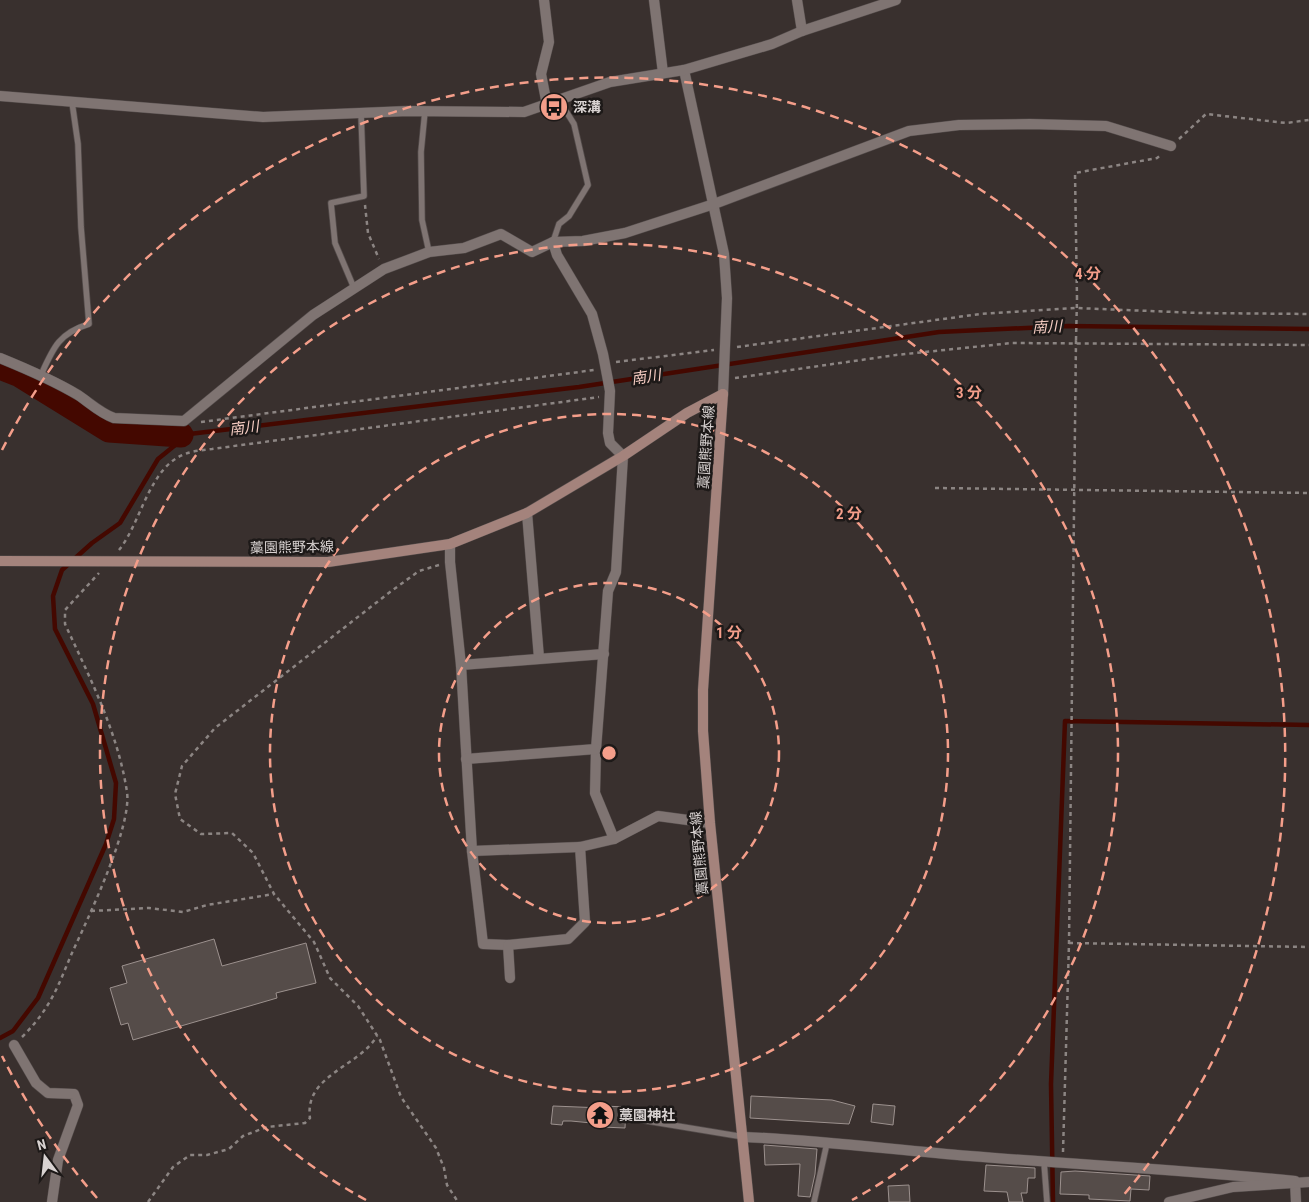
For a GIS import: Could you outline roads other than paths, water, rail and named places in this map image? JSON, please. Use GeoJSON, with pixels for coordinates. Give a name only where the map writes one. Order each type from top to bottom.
{"type":"FeatureCollection","features":[{"type":"Feature","properties":{"kind":"main road","name":"藁園熊野本線"},"geometry":{"type":"LineString","coordinates":[[0,561],[328,562],[450,544],[527,513],[623,456],[687,413],[723,394]]}},
{"type":"Feature","properties":{"kind":"main road","name":"藁園熊野本線"},"geometry":{"type":"LineString","coordinates":[[723,394],[703,690],[703,731],[710,823],[744,1137],[749,1202]]}},
{"type":"Feature","properties":{"kind":"street"},"geometry":{"type":"LineString","coordinates":[[544,0],[548,42],[541,74],[547,105]]}},
{"type":"Feature","properties":{"kind":"street"},"geometry":{"type":"LineString","coordinates":[[654,0],[663,73]]}},
{"type":"Feature","properties":{"kind":"street"},"geometry":{"type":"LineString","coordinates":[[798,0],[802,31]]}},
{"type":"Feature","properties":{"kind":"street"},"geometry":{"type":"LineString","coordinates":[[0,96],[263,117],[425,111],[524,112],[610,82],[684,70],[772,44],[802,31],[896,0]]}},
{"type":"Feature","properties":{"kind":"street"},"geometry":{"type":"LineString","coordinates":[[684,70],[724,254],[726,280],[723,394]]}},
{"type":"Feature","properties":{"kind":"street"},"geometry":{"type":"LineString","coordinates":[[0,358],[41,375],[80,396],[104,414],[114,418],[184,421],[313,315],[384,269],[429,252],[464,248],[501,234],[532,252],[553,242],[583,241],[625,233],[714,204],[909,131],[958,125],[1106,126],[1171,146]]}},
{"type":"Feature","properties":{"kind":"street"},"geometry":{"type":"LineString","coordinates":[[553,242],[556,255],[592,314],[609,394],[608,433],[610,443],[623,456],[616,572],[608,592],[596,749],[595,793],[614,839]]}},
{"type":"Feature","properties":{"kind":"street"},"geometry":{"type":"LineString","coordinates":[[527,513],[539,658]]}},
{"type":"Feature","properties":{"kind":"street"},"geometry":{"type":"LineString","coordinates":[[450,544],[450,562],[461,665],[472,851],[483,944],[508,945],[568,939],[584,922],[580,847]]}},
{"type":"Feature","properties":{"kind":"street"},"geometry":{"type":"LineString","coordinates":[[461,665],[604,654]]}},
{"type":"Feature","properties":{"kind":"street"},"geometry":{"type":"LineString","coordinates":[[466,759],[596,749]]}},
{"type":"Feature","properties":{"kind":"street"},"geometry":{"type":"LineString","coordinates":[[472,851],[580,847],[614,839],[658,816],[710,823]]}},
{"type":"Feature","properties":{"kind":"street"},"geometry":{"type":"LineString","coordinates":[[508,945],[510,978]]}},
{"type":"Feature","properties":{"kind":"street"},"geometry":{"type":"LineString","coordinates":[[14,1045],[36,1083],[48,1093],[74,1094],[78,1105],[58,1160],[52,1202]]}},
{"type":"Feature","properties":{"kind":"street"},"geometry":{"type":"LineString","coordinates":[[744,1137],[807,1140],[1044,1162],[1217,1173],[1309,1182]]}},
{"type":"Feature","properties":{"kind":"street"},"geometry":{"type":"LineString","coordinates":[[1169,1202],[1233,1187],[1295,1181]]}},
{"type":"Feature","properties":{"kind":"street"},"geometry":{"type":"LineString","coordinates":[[1295,1181],[1296,1202]]}},
{"type":"Feature","properties":{"kind":"lane"},"geometry":{"type":"LineString","coordinates":[[553,242],[559,224],[569,216],[588,186],[574,124],[559,100]]}},
{"type":"Feature","properties":{"kind":"lane"},"geometry":{"type":"LineString","coordinates":[[41,375],[51,353],[62,337],[72,329],[89,324],[81,227],[78,144],[72,102]]}},
{"type":"Feature","properties":{"kind":"lane"},"geometry":{"type":"LineString","coordinates":[[425,111],[421,152],[422,220],[429,252]]}},
{"type":"Feature","properties":{"kind":"lane"},"geometry":{"type":"LineString","coordinates":[[354,288],[335,242],[331,203],[364,196],[361,113]]}},
{"type":"Feature","properties":{"kind":"lane"},"geometry":{"type":"LineString","coordinates":[[641,1120],[744,1137]]}},
{"type":"Feature","properties":{"kind":"lane"},"geometry":{"type":"LineString","coordinates":[[814,1202],[827,1143]]}},
{"type":"Feature","properties":{"kind":"lane"},"geometry":{"type":"LineString","coordinates":[[1044,1162],[1047,1202]]}},
{"type":"Feature","properties":{"kind":"waterway","name":"南川"},"geometry":{"type":"LineString","coordinates":[[0,1038],[13,1031],[38,998],[106,844],[114,819],[116,783],[93,704],[55,629],[53,596],[62,570],[92,543],[120,523],[158,459],[179,442],[181,435],[579,387],[939,332],[1068,326],[1309,329]]}},
{"type":"Feature","properties":{"kind":"waterway","name":"南川"},"geometry":{"type":"LineString","coordinates":[[0,367],[20,375],[109,430],[181,435]]}},
{"type":"Feature","properties":{"kind":"waterway"},"geometry":{"type":"LineString","coordinates":[[1053,1202],[1051,1084],[1065,721],[1309,725]]}},
{"type":"Feature","properties":{"kind":"place","name":"深溝"},"geometry":{"type":"Point","coordinates":[554,107]}},
{"type":"Feature","properties":{"kind":"place","name":"藁園神社"},"geometry":{"type":"Point","coordinates":[600,1115]}}]}
